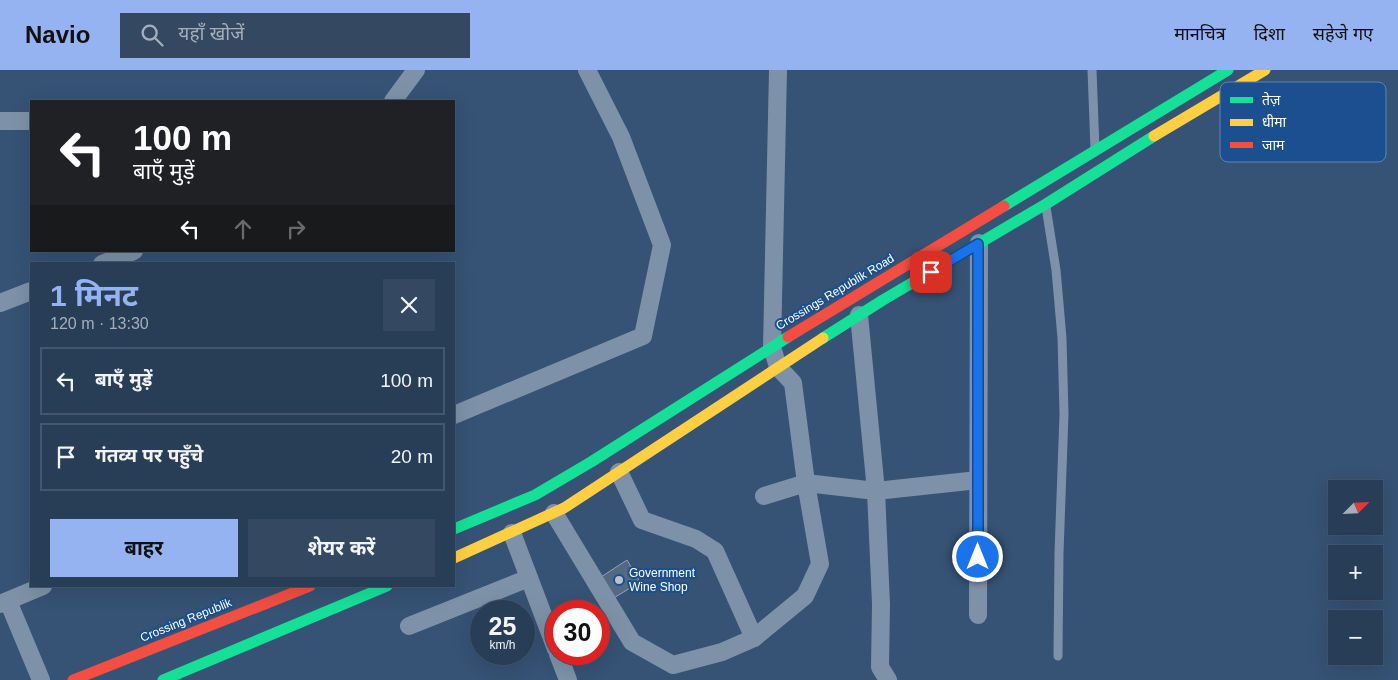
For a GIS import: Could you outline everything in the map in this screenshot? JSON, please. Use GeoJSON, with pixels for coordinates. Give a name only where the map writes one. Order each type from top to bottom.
{"type":"FeatureCollection","features":[{"type":"Feature","properties":{"kind":"street"},"geometry":{"type":"LineString","coordinates":[[394,100],[416,70]]}},
{"type":"Feature","properties":{"kind":"street"},"geometry":{"type":"LineString","coordinates":[[455,415],[643,336],[662,245],[621,137],[587,70]]}},
{"type":"Feature","properties":{"kind":"street"},"geometry":{"type":"LineString","coordinates":[[554,513],[632,642],[673,665],[722,652],[754,638],[805,596],[820,564],[806,483],[793,382],[778,367],[772,347],[778,70]]}},
{"type":"Feature","properties":{"kind":"street","name":"Crossings Republik Road"},"geometry":{"type":"LineString","coordinates":[[519,518],[535,496],[772,347],[1228,70]]}},
{"type":"Feature","properties":{"kind":"street"},"geometry":{"type":"LineString","coordinates":[[1244,82],[1265,70]]}},
{"type":"Feature","properties":{"kind":"street"},"geometry":{"type":"LineString","coordinates":[[455,529],[554,513],[564,508],[859,316],[1046,204],[1220,96]]}},
{"type":"Feature","properties":{"kind":"street"},"geometry":{"type":"LineString","coordinates":[[0,121],[30,120]]}},
{"type":"Feature","properties":{"kind":"street"},"geometry":{"type":"LineString","coordinates":[[978,244],[978,615]]}},
{"type":"Feature","properties":{"kind":"street"},"geometry":{"type":"LineString","coordinates":[[107,262],[132,252]]}},
{"type":"Feature","properties":{"kind":"street"},"geometry":{"type":"LineString","coordinates":[[0,303],[30,291]]}},
{"type":"Feature","properties":{"kind":"street"},"geometry":{"type":"LineString","coordinates":[[859,316],[876,491],[881,604],[880,667],[888,680]]}},
{"type":"Feature","properties":{"kind":"street"},"geometry":{"type":"LineString","coordinates":[[619,472],[642,520],[696,539],[715,551],[754,638]]}},
{"type":"Feature","properties":{"kind":"street"},"geometry":{"type":"LineString","coordinates":[[764,496],[806,483],[876,491],[978,480]]}},
{"type":"Feature","properties":{"kind":"street"},"geometry":{"type":"LineString","coordinates":[[455,557],[519,518]]}},
{"type":"Feature","properties":{"kind":"street"},"geometry":{"type":"LineString","coordinates":[[519,518],[529,578],[545,620]]}},
{"type":"Feature","properties":{"kind":"street"},"geometry":{"type":"LineString","coordinates":[[409,626],[529,578]]}},
{"type":"Feature","properties":{"kind":"street"},"geometry":{"type":"LineString","coordinates":[[41,587],[4,603],[41,680]]}},
{"type":"Feature","properties":{"kind":"street","name":"Crossing Republik"},"geometry":{"type":"LineString","coordinates":[[73,680],[307,587]]}},
{"type":"Feature","properties":{"kind":"street"},"geometry":{"type":"LineString","coordinates":[[163,680],[385,587]]}},
{"type":"Feature","properties":{"kind":"street"},"geometry":{"type":"LineString","coordinates":[[562,665],[568,680]]}},
{"type":"Feature","properties":{"kind":"lane"},"geometry":{"type":"LineString","coordinates":[[1092,70],[1095,150]]}},
{"type":"Feature","properties":{"kind":"lane"},"geometry":{"type":"LineString","coordinates":[[1046,204],[1056,270],[1062,338],[1064,414],[1059,553],[1058,656]]}},
{"type":"Feature","properties":{"kind":"building","name":"Government Wine Shop"},"geometry":{"type":"Polygon","coordinates":[[[627,560],[640,582],[612,599],[598,579],[627,560]]]}},
{"type":"Feature","properties":{"kind":"traffic: fast"},"geometry":{"type":"LineString","coordinates":[[1004,206],[1228,70]]}},
{"type":"Feature","properties":{"kind":"traffic: fast"},"geometry":{"type":"LineString","coordinates":[[823,338],[883,300],[1046,204],[1154,136]]}},
{"type":"Feature","properties":{"kind":"traffic: fast"},"geometry":{"type":"LineString","coordinates":[[455,529],[535,495],[591,462],[788,337]]}},
{"type":"Feature","properties":{"kind":"traffic: fast"},"geometry":{"type":"LineString","coordinates":[[163,680],[385,587]]}},
{"type":"Feature","properties":{"kind":"traffic: slow"},"geometry":{"type":"LineString","coordinates":[[1245,82],[1265,70]]}},
{"type":"Feature","properties":{"kind":"traffic: slow"},"geometry":{"type":"LineString","coordinates":[[1154,136],[1220,97]]}},
{"type":"Feature","properties":{"kind":"traffic: slow"},"geometry":{"type":"LineString","coordinates":[[455,558],[564,508],[823,338]]}},
{"type":"Feature","properties":{"kind":"traffic: jam"},"geometry":{"type":"LineString","coordinates":[[788,337],[1004,206]]}},
{"type":"Feature","properties":{"kind":"traffic: jam"},"geometry":{"type":"LineString","coordinates":[[73,680],[307,587]]}},
{"type":"Feature","properties":{"kind":"place","name":"Government Wine Shop"},"geometry":{"type":"Point","coordinates":[619,580]}},
{"type":"Feature","properties":{"kind":"route"},"geometry":{"type":"LineString","coordinates":[[931,272],[978,244],[978,557]]}}]}
